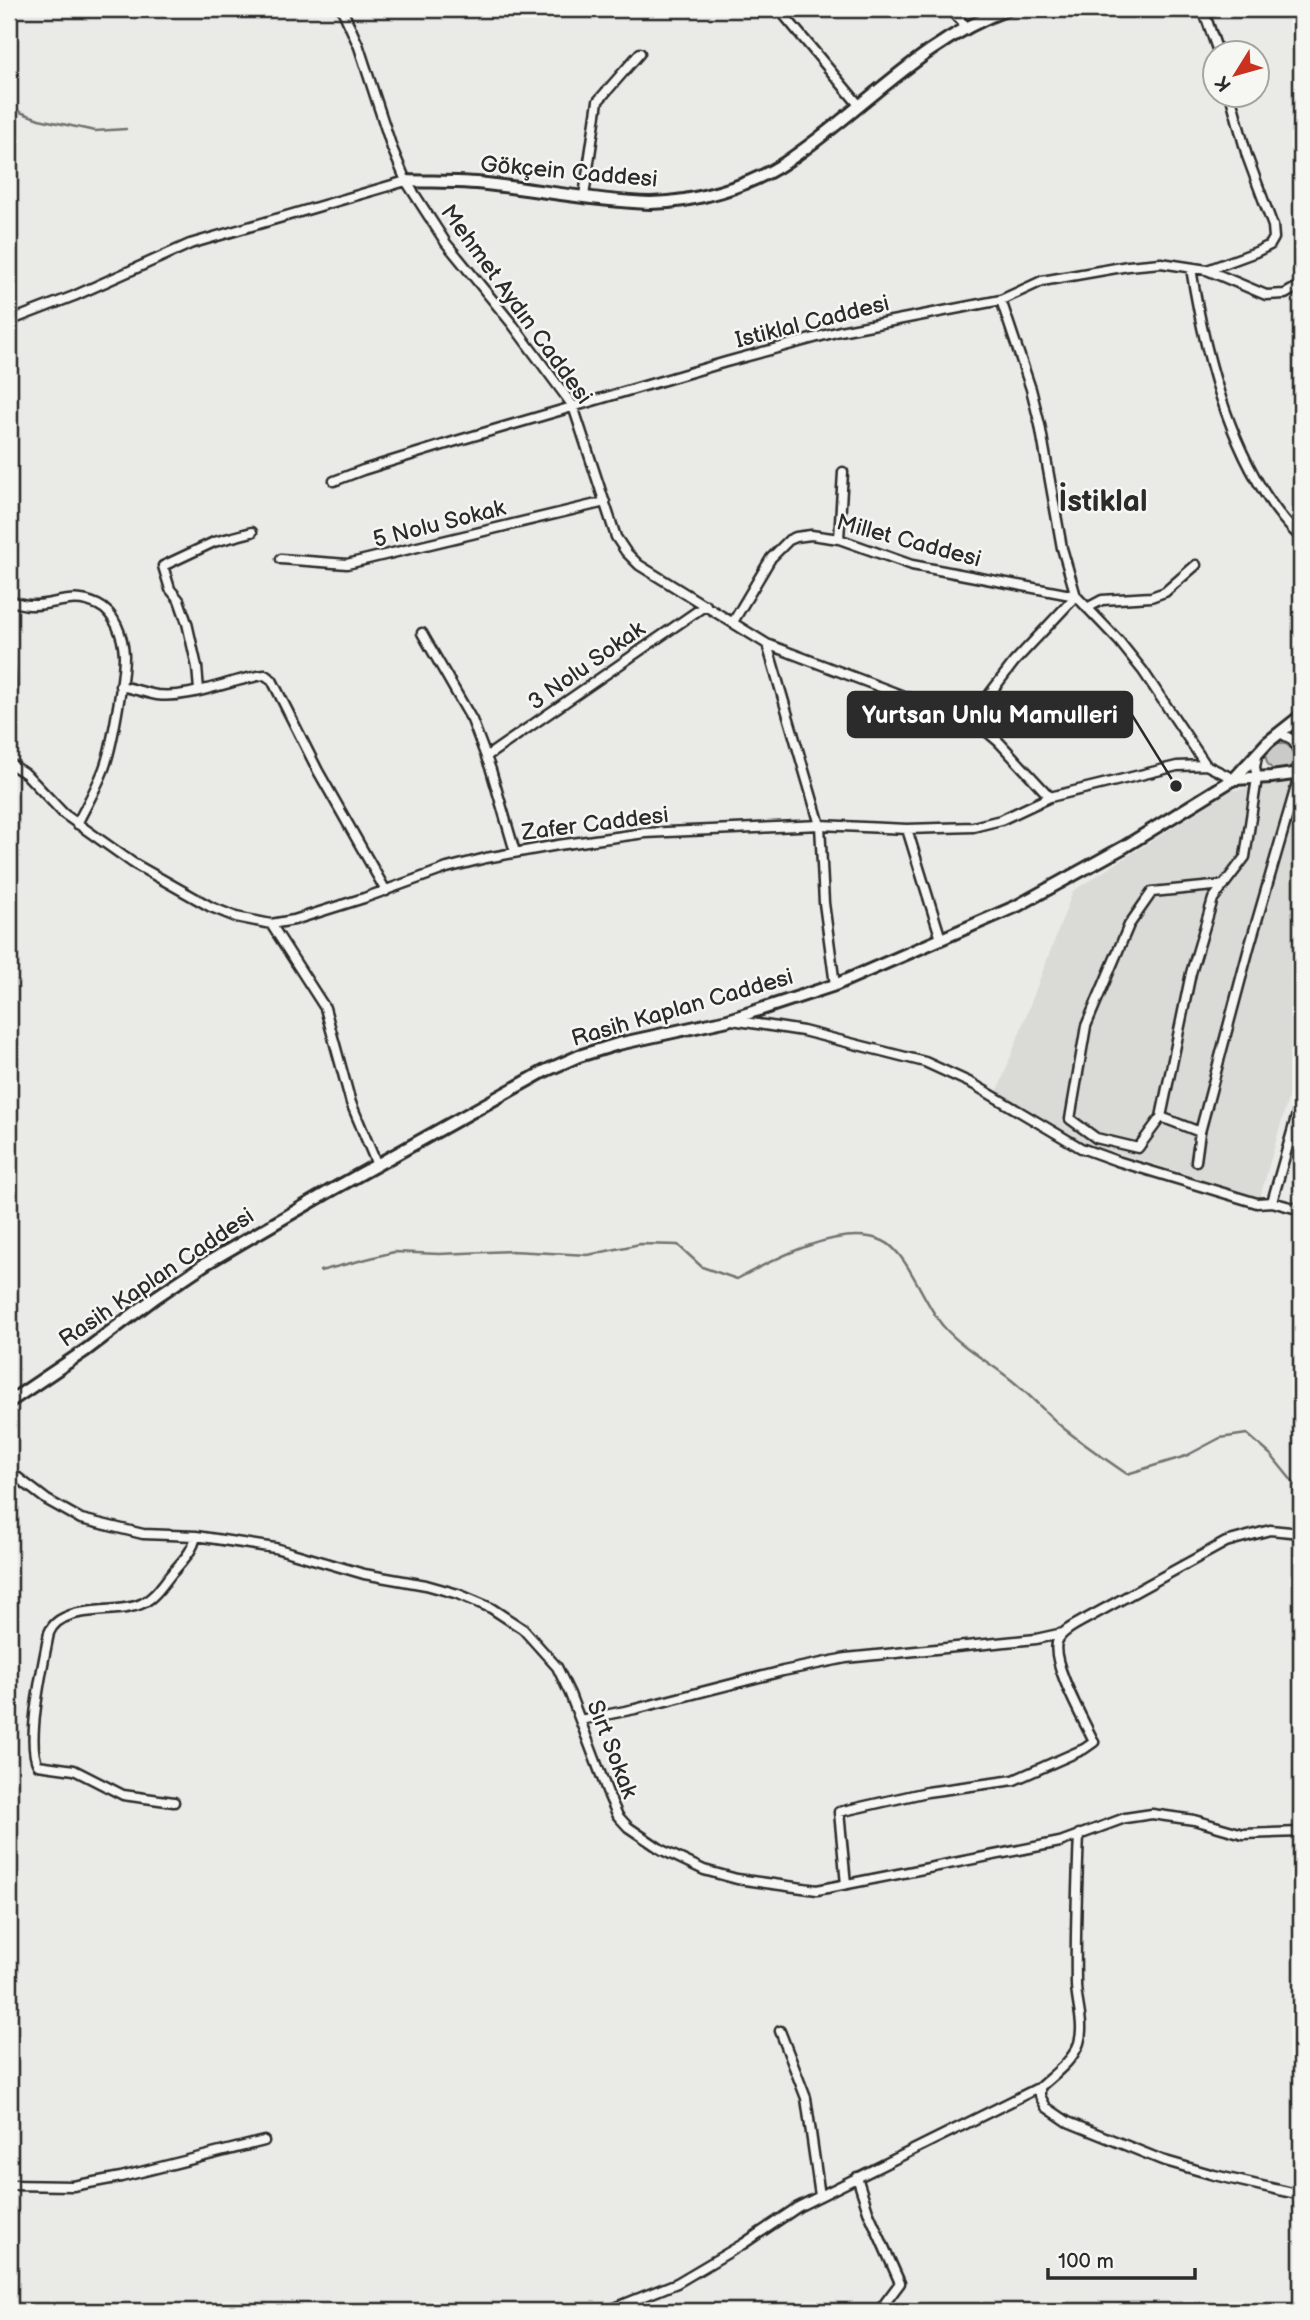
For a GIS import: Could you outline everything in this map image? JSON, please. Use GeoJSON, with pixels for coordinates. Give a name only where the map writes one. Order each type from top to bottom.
{"type":"FeatureCollection","features":[{"type":"Feature","properties":{"kind":"street","name":"Mehmet Aydın Caddesi"},"geometry":{"type":"LineString","coordinates":[[342,9],[359,47],[392,148],[406,181],[446,243],[513,325],[573,406],[616,537],[626,552],[639,565],[767,644],[969,721],[985,730],[1049,797]]}},
{"type":"Feature","properties":{"kind":"street"},"geometry":{"type":"LineString","coordinates":[[779,9],[859,105]]}},
{"type":"Feature","properties":{"kind":"street"},"geometry":{"type":"LineString","coordinates":[[949,9],[968,28]]}},
{"type":"Feature","properties":{"kind":"street","name":"Gökçein Caddesi"},"geometry":{"type":"LineString","coordinates":[[406,181],[482,183],[652,203],[742,186],[784,163],[841,122],[886,81],[925,52],[1008,9]]}},
{"type":"Feature","properties":{"kind":"street"},"geometry":{"type":"LineString","coordinates":[[1203,9],[1213,38]]}},
{"type":"Feature","properties":{"kind":"street"},"geometry":{"type":"LineString","coordinates":[[584,196],[598,101],[640,52]]}},
{"type":"Feature","properties":{"kind":"street"},"geometry":{"type":"LineString","coordinates":[[1207,270],[1256,253],[1270,245],[1273,239],[1273,226],[1247,156],[1234,108]]}},
{"type":"Feature","properties":{"kind":"street"},"geometry":{"type":"LineString","coordinates":[[9,321],[74,296],[190,244],[406,181]]}},
{"type":"Feature","properties":{"kind":"street","name":"Istiklal Caddesi"},"geometry":{"type":"LineString","coordinates":[[334,481],[573,406],[839,331],[1001,300],[1042,281],[1128,265],[1161,263],[1207,270],[1266,295],[1285,294],[1301,285]]}},
{"type":"Feature","properties":{"kind":"street"},"geometry":{"type":"LineString","coordinates":[[1191,268],[1200,325],[1219,396],[1247,461],[1288,526],[1301,538]]}},
{"type":"Feature","properties":{"kind":"street"},"geometry":{"type":"LineString","coordinates":[[1001,300],[1040,425],[1062,548],[1076,596],[1143,671],[1206,765],[1234,779],[1257,778],[1301,766]]}},
{"type":"Feature","properties":{"kind":"street"},"geometry":{"type":"LineString","coordinates":[[839,539],[843,472]]}},
{"type":"Feature","properties":{"kind":"street","name":"5 Nolu Sokak"},"geometry":{"type":"LineString","coordinates":[[281,559],[347,564],[605,502]]}},
{"type":"Feature","properties":{"kind":"street"},"geometry":{"type":"LineString","coordinates":[[199,690],[187,623],[179,600],[170,589],[163,566],[214,542],[252,531]]}},
{"type":"Feature","properties":{"kind":"street","name":"Millet Caddesi"},"geometry":{"type":"LineString","coordinates":[[733,622],[771,558],[789,540],[811,535],[839,539],[912,565],[1076,596]]}},
{"type":"Feature","properties":{"kind":"street"},"geometry":{"type":"LineString","coordinates":[[1087,608],[1102,600],[1151,597],[1165,592],[1196,565]]}},
{"type":"Feature","properties":{"kind":"street"},"geometry":{"type":"LineString","coordinates":[[969,721],[1014,662],[1076,596]]}},
{"type":"Feature","properties":{"kind":"street"},"geometry":{"type":"LineString","coordinates":[[9,600],[30,605],[82,599],[106,609],[115,619],[124,654],[120,686],[104,769],[77,824]]}},
{"type":"Feature","properties":{"kind":"street","name":"3 Nolu Sokak"},"geometry":{"type":"LineString","coordinates":[[487,756],[706,605]]}},
{"type":"Feature","properties":{"kind":"street"},"geometry":{"type":"LineString","coordinates":[[422,634],[472,720],[487,756],[515,852]]}},
{"type":"Feature","properties":{"kind":"street"},"geometry":{"type":"LineString","coordinates":[[767,644],[820,825],[824,903],[835,985]]}},
{"type":"Feature","properties":{"kind":"street"},"geometry":{"type":"LineString","coordinates":[[9,657],[9,706]]}},
{"type":"Feature","properties":{"kind":"street"},"geometry":{"type":"LineString","coordinates":[[120,686],[158,695],[199,690],[249,677],[265,675],[272,680],[318,771],[386,891]]}},
{"type":"Feature","properties":{"kind":"street","name":"Rasih Kaplan Caddesi"},"geometry":{"type":"LineString","coordinates":[[9,1402],[205,1264],[545,1071],[579,1056],[618,1044],[728,1020],[835,985],[1017,906],[1124,847],[1234,779],[1257,754],[1301,716]]}},
{"type":"Feature","properties":{"kind":"street"},"geometry":{"type":"LineString","coordinates":[[1196,1161],[1200,1132],[1301,766],[1293,740],[1280,733]]}},
{"type":"Feature","properties":{"kind":"street"},"geometry":{"type":"LineString","coordinates":[[1224,885],[1152,892],[1129,925],[1086,1026],[1070,1119],[1096,1138],[1138,1148],[1161,1117],[1191,973],[1213,899],[1224,885],[1245,857],[1257,778],[1257,754]]}},
{"type":"Feature","properties":{"kind":"street","name":"Zafer Caddesi"},"geometry":{"type":"LineString","coordinates":[[9,763],[26,774],[64,814],[133,863],[211,908],[236,917],[271,924],[293,920],[386,891],[447,868],[515,852],[645,833],[820,825],[907,829],[990,825],[1049,797],[1177,766],[1206,765]]}},
{"type":"Feature","properties":{"kind":"street"},"geometry":{"type":"LineString","coordinates":[[907,829],[941,939]]}},
{"type":"Feature","properties":{"kind":"street"},"geometry":{"type":"LineString","coordinates":[[271,924],[325,1008],[351,1103],[376,1165]]}},
{"type":"Feature","properties":{"kind":"street"},"geometry":{"type":"LineString","coordinates":[[728,1020],[803,1031],[925,1062],[973,1084],[1081,1148],[1257,1203],[1272,1202],[1301,1210]]}},
{"type":"Feature","properties":{"kind":"street"},"geometry":{"type":"LineString","coordinates":[[1272,1202],[1301,1100]]}},
{"type":"Feature","properties":{"kind":"street"},"geometry":{"type":"LineString","coordinates":[[1161,1117],[1200,1132]]}},
{"type":"Feature","properties":{"kind":"street","name":"Sırt Sokak"},"geometry":{"type":"LineString","coordinates":[[9,1471],[47,1500],[81,1519],[143,1534],[196,1536],[275,1548],[364,1574],[447,1591],[491,1608],[523,1629],[557,1667],[618,1816],[628,1827],[662,1850],[704,1870],[737,1879],[817,1890],[1060,1842],[1125,1818],[1152,1814],[1194,1820],[1243,1833],[1301,1832]]}},
{"type":"Feature","properties":{"kind":"street"},"geometry":{"type":"LineString","coordinates":[[580,1720],[846,1658],[1037,1639],[1063,1633],[1226,1542],[1270,1530],[1301,1533]]}},
{"type":"Feature","properties":{"kind":"street"},"geometry":{"type":"LineString","coordinates":[[174,1802],[132,1797],[74,1770],[41,1766],[36,1760],[34,1723],[49,1633],[53,1624],[61,1618],[146,1602],[188,1555],[196,1536]]}},
{"type":"Feature","properties":{"kind":"street"},"geometry":{"type":"LineString","coordinates":[[846,1884],[839,1812],[928,1792],[1014,1780],[1094,1742],[1060,1668],[1056,1650],[1057,1641],[1063,1633]]}},
{"type":"Feature","properties":{"kind":"street"},"geometry":{"type":"LineString","coordinates":[[607,2311],[677,2283],[820,2196],[1040,2087],[1072,2056],[1081,2028],[1076,1990],[1075,1940],[1079,1833]]}},
{"type":"Feature","properties":{"kind":"street"},"geometry":{"type":"LineString","coordinates":[[780,2031],[806,2098],[820,2196]]}},
{"type":"Feature","properties":{"kind":"street"},"geometry":{"type":"LineString","coordinates":[[1040,2087],[1046,2108],[1068,2122],[1162,2160],[1301,2195]]}},
{"type":"Feature","properties":{"kind":"street"},"geometry":{"type":"LineString","coordinates":[[9,2185],[73,2186],[121,2177],[264,2141]]}},
{"type":"Feature","properties":{"kind":"street"},"geometry":{"type":"LineString","coordinates":[[857,2177],[868,2211],[900,2283],[879,2311]]}},
{"type":"Feature","properties":{"kind":"shaded area"},"geometry":{"type":"Polygon","coordinates":[[[1280,743],[1290,747],[1294,757],[1290,767],[1280,771],[1270,767],[1266,757],[1270,747],[1280,743]]]}},
{"type":"Feature","properties":{"kind":"shaded area"},"geometry":{"type":"Polygon","coordinates":[[[1301,779],[1301,1053],[1260,1197],[1081,1142],[997,1093],[1073,891],[1230,791],[1301,779]]]}},
{"type":"Feature","properties":{"kind":"waterway"},"geometry":{"type":"LineString","coordinates":[[9,108],[39,119],[95,131],[126,129]]}},
{"type":"Feature","properties":{"kind":"waterway"},"geometry":{"type":"LineString","coordinates":[[320,1271],[394,1252],[439,1254],[512,1251],[588,1255],[640,1244],[678,1245],[702,1267],[737,1279],[808,1246],[828,1240],[866,1237],[883,1241],[900,1256],[937,1318],[951,1335],[1015,1383],[1056,1422],[1127,1474],[1186,1456],[1220,1438],[1247,1434],[1271,1455],[1301,1492]]}},
{"type":"Feature","properties":{"kind":"place","name":"Yurtsan Unlu Mamulleri"},"geometry":{"type":"Point","coordinates":[1176,786]}},
{"type":"Feature","properties":{"kind":"district","name":"İstiklal"},"geometry":{"type":"Point","coordinates":[1103,501]}}]}
